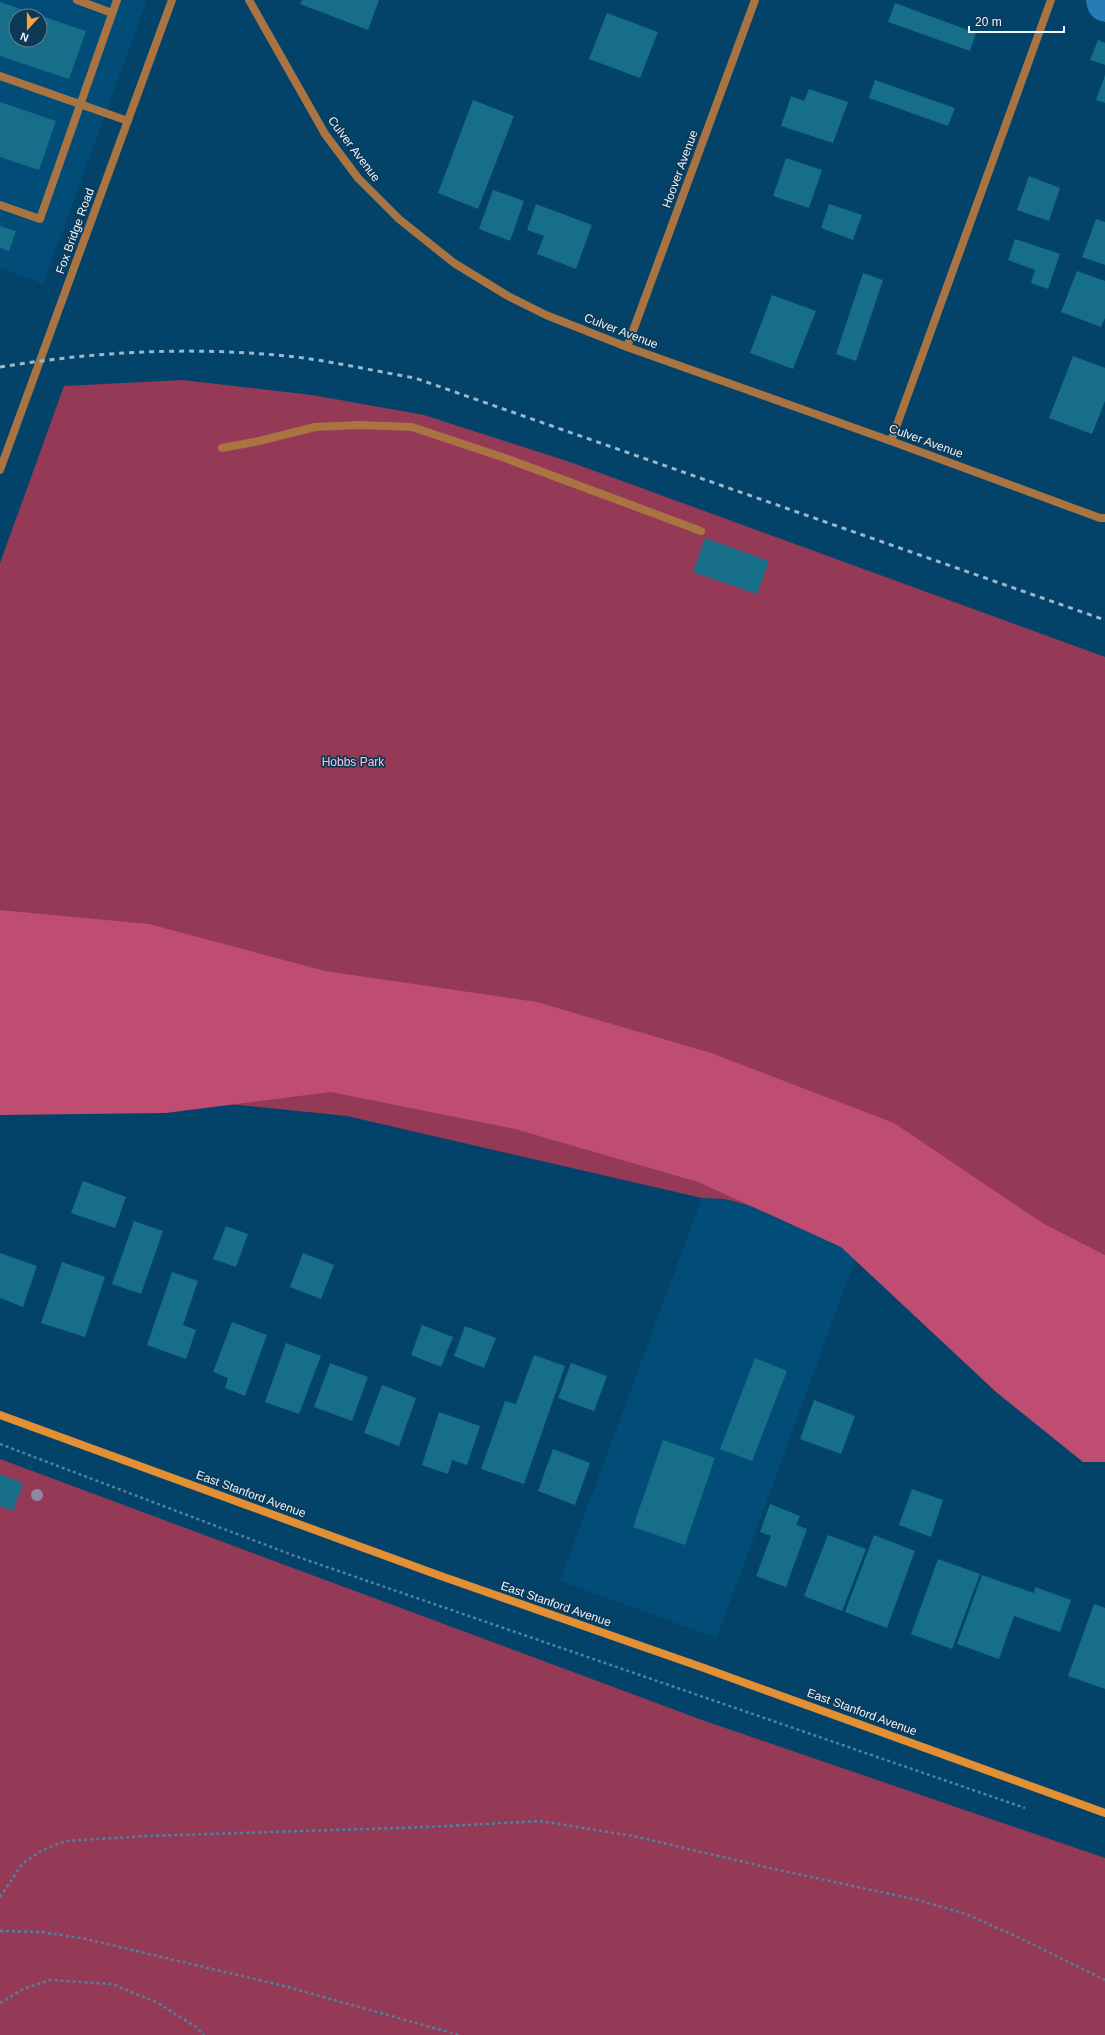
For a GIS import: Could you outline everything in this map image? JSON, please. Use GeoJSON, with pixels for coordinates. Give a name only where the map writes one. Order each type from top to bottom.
{"type":"FeatureCollection","features":[{"type":"Feature","properties":{"kind":"main road","name":"East Stanford Avenue"},"geometry":{"type":"LineString","coordinates":[[0,1415],[438,1575],[704,1668],[1105,1813]]}},
{"type":"Feature","properties":{"kind":"street"},"geometry":{"type":"LineString","coordinates":[[77,0],[112,13]]}},
{"type":"Feature","properties":{"kind":"street"},"geometry":{"type":"LineString","coordinates":[[0,205],[40,219],[117,0]]}},
{"type":"Feature","properties":{"kind":"street","name":"Fox Bridge Road"},"geometry":{"type":"LineString","coordinates":[[0,470],[172,0]]}},
{"type":"Feature","properties":{"kind":"street","name":"Culver Avenue"},"geometry":{"type":"LineString","coordinates":[[249,0],[325,134],[358,178],[399,219],[454,263],[508,296],[546,316],[627,347],[891,441],[1100,518],[1105,518]]}},
{"type":"Feature","properties":{"kind":"street","name":"Hoover Avenue"},"geometry":{"type":"LineString","coordinates":[[627,347],[755,0]]}},
{"type":"Feature","properties":{"kind":"street"},"geometry":{"type":"LineString","coordinates":[[891,441],[1051,0]]}},
{"type":"Feature","properties":{"kind":"street"},"geometry":{"type":"LineString","coordinates":[[0,76],[128,121]]}},
{"type":"Feature","properties":{"kind":"street"},"geometry":{"type":"LineString","coordinates":[[222,448],[259,441],[316,427],[359,425],[412,427],[512,461],[701,530]]}},
{"type":"Feature","properties":{"kind":"path"},"geometry":{"type":"LineString","coordinates":[[0,1444],[295,1556],[1030,1810]]}},
{"type":"Feature","properties":{"kind":"path"},"geometry":{"type":"LineString","coordinates":[[0,1897],[23,1863],[42,1850],[65,1841],[146,1836],[420,1827],[540,1821],[633,1836],[765,1867],[918,1900],[966,1914],[1022,1939],[1105,1980]]}},
{"type":"Feature","properties":{"kind":"path"},"geometry":{"type":"LineString","coordinates":[[0,1931],[42,1932],[86,1939],[284,1986],[459,2035]]}},
{"type":"Feature","properties":{"kind":"path"},"geometry":{"type":"LineString","coordinates":[[0,2002],[24,1989],[50,1980],[112,1984],[158,2003],[196,2027],[204,2035]]}},
{"type":"Feature","properties":{"kind":"shaded area"},"geometry":{"type":"Polygon","coordinates":[[[0,0],[147,0],[43,284],[0,267],[0,0]]]}},
{"type":"Feature","properties":{"kind":"shaded area"},"geometry":{"type":"Polygon","coordinates":[[[1086,0],[1105,0],[1105,22],[1100,21],[1091,15],[1086,0]]]}},
{"type":"Feature","properties":{"kind":"shaded area"},"geometry":{"type":"Polygon","coordinates":[[[0,910],[149,924],[325,971],[537,1002],[711,1053],[894,1123],[1044,1224],[1105,1255],[1105,1462],[1083,1462],[996,1392],[841,1247],[698,1182],[515,1129],[331,1092],[166,1113],[0,1115],[0,910]]]}},
{"type":"Feature","properties":{"kind":"shaded area"},"geometry":{"type":"Polygon","coordinates":[[[702,1198],[725,1199],[863,1237],[717,1638],[560,1581],[702,1198]]]}},
{"type":"Feature","properties":{"kind":"green space","name":"Hobbs Park"},"geometry":{"type":"Polygon","coordinates":[[[182,380],[312,395],[424,415],[570,462],[1105,657],[1105,1310],[1049,1288],[725,1199],[702,1198],[347,1116],[0,1081],[0,563],[64,386],[182,380]]]}},
{"type":"Feature","properties":{"kind":"green space"},"geometry":{"type":"Polygon","coordinates":[[[0,1459],[702,1720],[1105,1858],[1105,2035],[0,2035],[0,1459]]]}},
{"type":"Feature","properties":{"kind":"building"},"geometry":{"type":"Polygon","coordinates":[[[302,0],[379,0],[368,30],[300,4],[302,0]]]}},
{"type":"Feature","properties":{"kind":"building"},"geometry":{"type":"Polygon","coordinates":[[[0,2],[18,8],[8,8],[8,48],[48,48],[48,18],[86,31],[69,79],[0,56],[0,2]]]}},
{"type":"Feature","properties":{"kind":"building"},"geometry":{"type":"Polygon","coordinates":[[[895,3],[976,33],[970,51],[888,22],[895,3]]]}},
{"type":"Feature","properties":{"kind":"building"},"geometry":{"type":"Polygon","coordinates":[[[607,13],[658,32],[640,78],[589,59],[607,13]]]}},
{"type":"Feature","properties":{"kind":"building"},"geometry":{"type":"Polygon","coordinates":[[[1098,40],[1105,43],[1105,65],[1090,60],[1098,40]]]}},
{"type":"Feature","properties":{"kind":"building"},"geometry":{"type":"Polygon","coordinates":[[[1105,75],[1105,103],[1096,100],[1105,75]]]}},
{"type":"Feature","properties":{"kind":"building"},"geometry":{"type":"Polygon","coordinates":[[[875,80],[955,108],[948,126],[869,98],[875,80]]]}},
{"type":"Feature","properties":{"kind":"building"},"geometry":{"type":"Polygon","coordinates":[[[809,89],[848,102],[833,143],[781,126],[791,96],[804,101],[809,89]]]}},
{"type":"Feature","properties":{"kind":"building"},"geometry":{"type":"Polygon","coordinates":[[[473,100],[514,116],[478,209],[438,193],[473,100]]]}},
{"type":"Feature","properties":{"kind":"building"},"geometry":{"type":"Polygon","coordinates":[[[0,102],[56,121],[39,170],[0,157],[0,102]]]}},
{"type":"Feature","properties":{"kind":"building"},"geometry":{"type":"Polygon","coordinates":[[[786,158],[822,170],[809,208],[773,196],[786,158]]]}},
{"type":"Feature","properties":{"kind":"building"},"geometry":{"type":"Polygon","coordinates":[[[1029,176],[1060,188],[1049,221],[1017,210],[1029,176]]]}},
{"type":"Feature","properties":{"kind":"building"},"geometry":{"type":"Polygon","coordinates":[[[493,190],[524,201],[510,241],[479,229],[493,190]]]}},
{"type":"Feature","properties":{"kind":"building"},"geometry":{"type":"Polygon","coordinates":[[[536,204],[592,225],[576,269],[537,254],[544,236],[527,230],[536,204]]]}},
{"type":"Feature","properties":{"kind":"building"},"geometry":{"type":"Polygon","coordinates":[[[829,204],[862,215],[853,240],[821,228],[829,204]]]}},
{"type":"Feature","properties":{"kind":"building"},"geometry":{"type":"Polygon","coordinates":[[[1096,219],[1105,222],[1105,265],[1082,257],[1096,219]]]}},
{"type":"Feature","properties":{"kind":"building"},"geometry":{"type":"Polygon","coordinates":[[[0,226],[16,231],[9,251],[0,248],[0,226]]]}},
{"type":"Feature","properties":{"kind":"building"},"geometry":{"type":"Polygon","coordinates":[[[1015,239],[1060,254],[1048,289],[1031,283],[1035,270],[1008,260],[1015,239]]]}},
{"type":"Feature","properties":{"kind":"building"},"geometry":{"type":"Polygon","coordinates":[[[1077,271],[1105,281],[1105,318],[1101,327],[1061,312],[1077,271]]]}},
{"type":"Feature","properties":{"kind":"building"},"geometry":{"type":"Polygon","coordinates":[[[863,273],[883,280],[856,361],[836,354],[863,273]]]}},
{"type":"Feature","properties":{"kind":"building"},"geometry":{"type":"Polygon","coordinates":[[[772,295],[816,311],[793,369],[750,353],[772,295]]]}},
{"type":"Feature","properties":{"kind":"building"},"geometry":{"type":"Polygon","coordinates":[[[1073,356],[1105,368],[1105,401],[1092,434],[1049,418],[1073,356]]]}},
{"type":"Feature","properties":{"kind":"building"},"geometry":{"type":"Polygon","coordinates":[[[705,538],[769,561],[757,594],[693,572],[705,538]]]}},
{"type":"Feature","properties":{"kind":"building"},"geometry":{"type":"Polygon","coordinates":[[[83,1181],[126,1197],[115,1228],[71,1213],[83,1181]]]}},
{"type":"Feature","properties":{"kind":"building"},"geometry":{"type":"Polygon","coordinates":[[[134,1221],[163,1231],[141,1294],[112,1284],[134,1221]]]}},
{"type":"Feature","properties":{"kind":"building"},"geometry":{"type":"Polygon","coordinates":[[[226,1226],[248,1234],[236,1267],[213,1259],[226,1226]]]}},
{"type":"Feature","properties":{"kind":"building"},"geometry":{"type":"Polygon","coordinates":[[[0,1253],[37,1266],[23,1307],[0,1298],[0,1253]]]}},
{"type":"Feature","properties":{"kind":"building"},"geometry":{"type":"Polygon","coordinates":[[[303,1253],[334,1265],[321,1299],[290,1287],[303,1253]]]}},
{"type":"Feature","properties":{"kind":"building"},"geometry":{"type":"Polygon","coordinates":[[[62,1262],[105,1277],[85,1337],[41,1323],[62,1262]]]}},
{"type":"Feature","properties":{"kind":"building"},"geometry":{"type":"Polygon","coordinates":[[[172,1272],[198,1281],[183,1325],[196,1330],[186,1359],[147,1345],[172,1272]]]}},
{"type":"Feature","properties":{"kind":"building"},"geometry":{"type":"Polygon","coordinates":[[[232,1322],[267,1335],[245,1396],[225,1388],[228,1378],[213,1372],[232,1322]]]}},
{"type":"Feature","properties":{"kind":"building"},"geometry":{"type":"Polygon","coordinates":[[[422,1325],[453,1337],[441,1367],[411,1355],[422,1325]]]}},
{"type":"Feature","properties":{"kind":"building"},"geometry":{"type":"Polygon","coordinates":[[[465,1326],[496,1338],[484,1368],[454,1356],[465,1326]]]}},
{"type":"Feature","properties":{"kind":"building"},"geometry":{"type":"Polygon","coordinates":[[[286,1343],[321,1356],[299,1414],[265,1402],[286,1343]]]}},
{"type":"Feature","properties":{"kind":"building"},"geometry":{"type":"Polygon","coordinates":[[[534,1355],[565,1366],[524,1484],[481,1469],[505,1401],[516,1404],[534,1355]]]}},
{"type":"Feature","properties":{"kind":"building"},"geometry":{"type":"Polygon","coordinates":[[[755,1358],[787,1371],[752,1461],[720,1449],[755,1358]]]}},
{"type":"Feature","properties":{"kind":"building"},"geometry":{"type":"Polygon","coordinates":[[[330,1363],[368,1377],[352,1421],[314,1407],[330,1363]]]}},
{"type":"Feature","properties":{"kind":"building"},"geometry":{"type":"Polygon","coordinates":[[[571,1363],[607,1376],[594,1411],[558,1398],[571,1363]]]}},
{"type":"Feature","properties":{"kind":"building"},"geometry":{"type":"Polygon","coordinates":[[[382,1385],[416,1398],[399,1446],[364,1433],[382,1385]]]}},
{"type":"Feature","properties":{"kind":"building"},"geometry":{"type":"Polygon","coordinates":[[[814,1400],[855,1416],[841,1454],[800,1439],[814,1400]]]}},
{"type":"Feature","properties":{"kind":"building"},"geometry":{"type":"Polygon","coordinates":[[[439,1412],[480,1426],[467,1465],[452,1460],[448,1474],[422,1465],[439,1412]]]}},
{"type":"Feature","properties":{"kind":"building"},"geometry":{"type":"Polygon","coordinates":[[[663,1440],[715,1458],[685,1545],[633,1527],[663,1440]]]}},
{"type":"Feature","properties":{"kind":"building"},"geometry":{"type":"Polygon","coordinates":[[[553,1449],[590,1463],[575,1505],[538,1491],[553,1449]]]}},
{"type":"Feature","properties":{"kind":"building"},"geometry":{"type":"Polygon","coordinates":[[[0,1474],[23,1483],[13,1511],[0,1506],[0,1474]]]}},
{"type":"Feature","properties":{"kind":"building"},"geometry":{"type":"Polygon","coordinates":[[[912,1489],[943,1500],[931,1537],[899,1525],[912,1489]]]}},
{"type":"Feature","properties":{"kind":"building"},"geometry":{"type":"Polygon","coordinates":[[[770,1504],[800,1516],[796,1525],[807,1529],[786,1587],[756,1576],[771,1536],[760,1532],[770,1504]]]}},
{"type":"Feature","properties":{"kind":"building"},"geometry":{"type":"Polygon","coordinates":[[[828,1535],[866,1549],[842,1611],[804,1596],[828,1535]]]}},
{"type":"Feature","properties":{"kind":"building"},"geometry":{"type":"Polygon","coordinates":[[[874,1535],[915,1551],[887,1628],[845,1612],[874,1535]]]}},
{"type":"Feature","properties":{"kind":"building"},"geometry":{"type":"Polygon","coordinates":[[[938,1559],[980,1574],[952,1649],[911,1634],[938,1559]]]}},
{"type":"Feature","properties":{"kind":"building"},"geometry":{"type":"Polygon","coordinates":[[[982,1575],[1034,1593],[1035,1587],[1071,1600],[1060,1632],[1014,1616],[999,1659],[957,1644],[982,1575]]]}},
{"type":"Feature","properties":{"kind":"building"},"geometry":{"type":"Polygon","coordinates":[[[1094,1604],[1105,1608],[1105,1689],[1068,1676],[1094,1604]]]}},
{"type":"Feature","properties":{"kind":"railway"},"geometry":{"type":"LineString","coordinates":[[0,367],[74,357],[185,351],[296,357],[415,378],[1105,620]]}}]}
